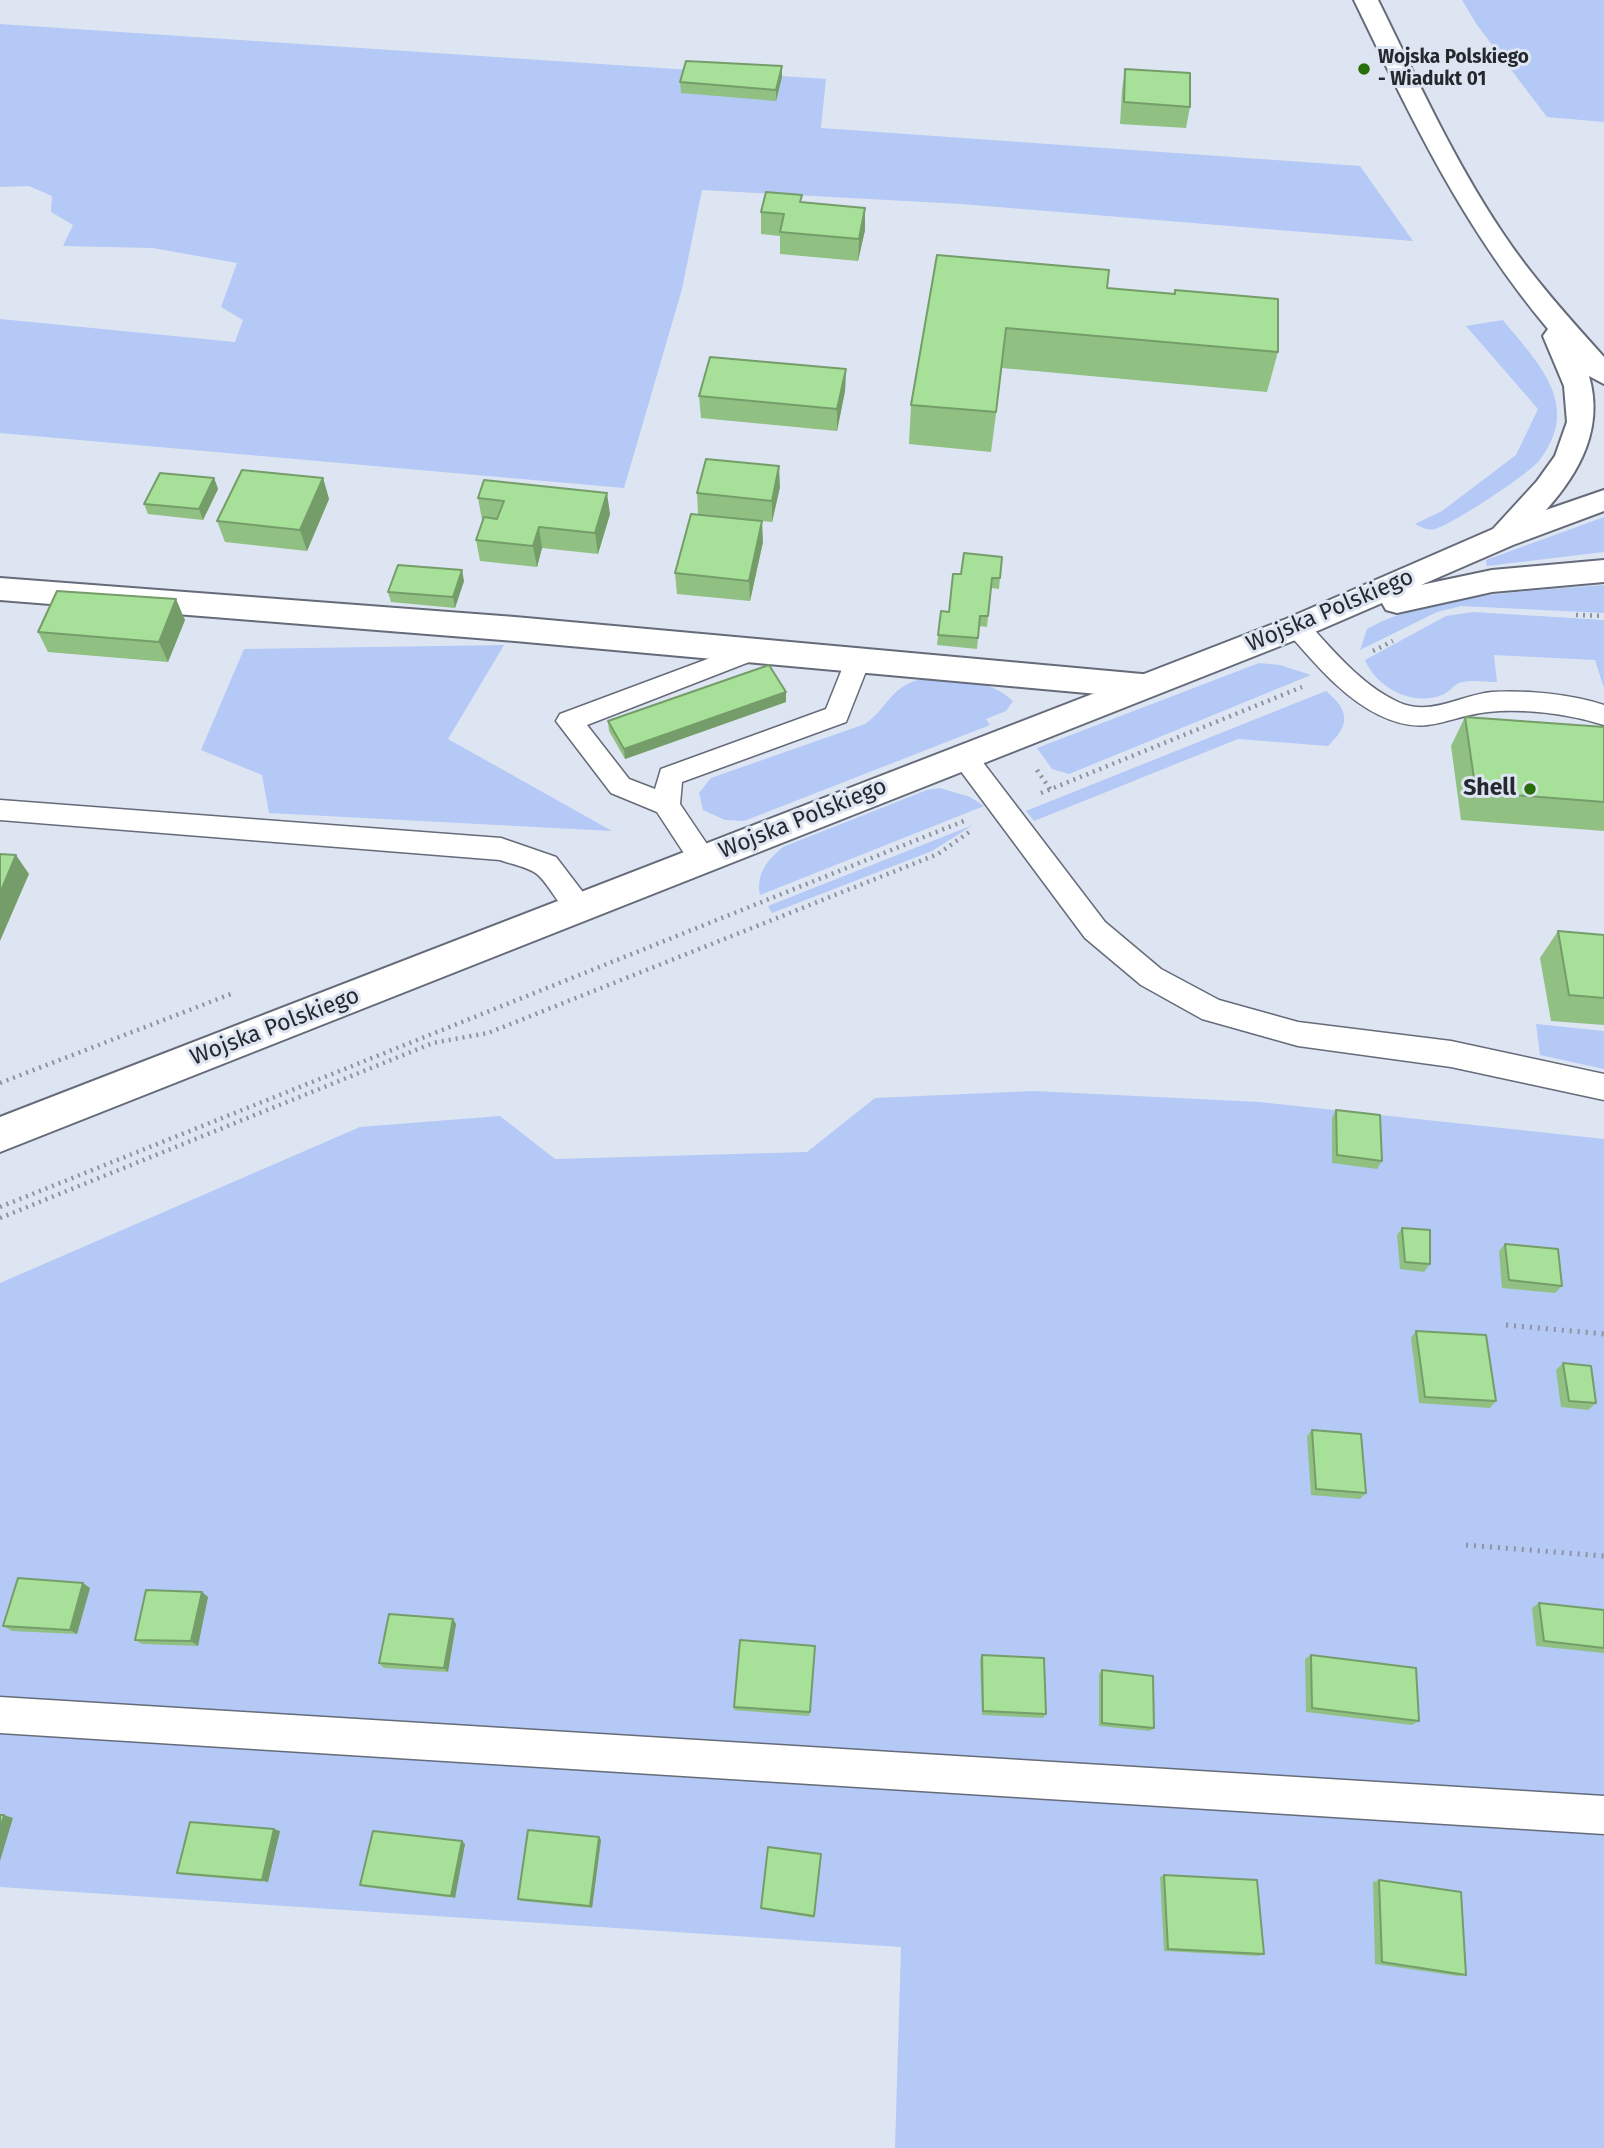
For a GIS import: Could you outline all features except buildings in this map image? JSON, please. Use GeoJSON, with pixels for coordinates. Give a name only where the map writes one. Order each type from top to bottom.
{"type":"FeatureCollection","features":[{"type":"Feature","properties":{"kind":"street"},"geometry":{"type":"LineString","coordinates":[[1366,0],[1444,154],[1489,234],[1547,312],[1604,375]]}},
{"type":"Feature","properties":{"kind":"street"},"geometry":{"type":"LineString","coordinates":[[1502,537],[1541,496],[1567,463],[1581,434],[1582,401],[1547,312]]}},
{"type":"Feature","properties":{"kind":"street","name":"Wojska Polskiego"},"geometry":{"type":"LineString","coordinates":[[0,1135],[581,908],[963,755],[1297,627],[1502,537],[1604,500]]}},
{"type":"Feature","properties":{"kind":"street"},"geometry":{"type":"LineString","coordinates":[[1297,627],[1492,581],[1604,571]]}},
{"type":"Feature","properties":{"kind":"street"},"geometry":{"type":"LineString","coordinates":[[0,589],[1142,686]]}},
{"type":"Feature","properties":{"kind":"lane"},"geometry":{"type":"LineString","coordinates":[[1297,627],[1372,700],[1403,713],[1428,717],[1459,712],[1490,701],[1592,711],[1604,715]]}},
{"type":"Feature","properties":{"kind":"lane"},"geometry":{"type":"LineString","coordinates":[[703,859],[666,804],[620,786],[569,721],[753,651]]}},
{"type":"Feature","properties":{"kind":"lane"},"geometry":{"type":"LineString","coordinates":[[666,804],[670,776],[837,715],[857,661]]}},
{"type":"Feature","properties":{"kind":"lane"},"geometry":{"type":"LineString","coordinates":[[963,755],[1095,930],[1152,977],[1212,1010],[1297,1034],[1451,1054],[1604,1087]]}},
{"type":"Feature","properties":{"kind":"lane"},"geometry":{"type":"LineString","coordinates":[[0,810],[501,849],[545,865],[581,908]]}},
{"type":"Feature","properties":{"kind":"lane"},"geometry":{"type":"LineString","coordinates":[[0,1715],[1604,1815]]}},
{"type":"Feature","properties":{"kind":"path"},"geometry":{"type":"LineString","coordinates":[[0,1207],[983,814],[1003,809],[1339,670]]}},
{"type":"Feature","properties":{"kind":"path"},"geometry":{"type":"LineString","coordinates":[[0,1218],[433,1044],[488,1033],[938,854],[1003,809]]}},
{"type":"Feature","properties":{"kind":"path"},"geometry":{"type":"LineString","coordinates":[[1506,1325],[1604,1334]]}},
{"type":"Feature","properties":{"kind":"path"},"geometry":{"type":"LineString","coordinates":[[1466,1545],[1604,1556]]}},
{"type":"Feature","properties":{"kind":"shaded area"},"geometry":{"type":"Polygon","coordinates":[[[1462,0],[1604,0],[1604,122],[1547,117],[1477,25],[1462,0]]]}},
{"type":"Feature","properties":{"kind":"shaded area"},"geometry":{"type":"Polygon","coordinates":[[[0,24],[826,79],[821,128],[1360,166],[1413,241],[961,204],[702,190],[682,289],[624,488],[0,433],[0,319],[235,342],[243,320],[221,307],[237,263],[153,248],[63,246],[73,225],[51,212],[52,196],[29,186],[0,187],[0,24]]]}},
{"type":"Feature","properties":{"kind":"shaded area"},"geometry":{"type":"Polygon","coordinates":[[[1503,320],[1539,365],[1552,390],[1557,417],[1554,434],[1549,446],[1532,468],[1473,509],[1444,525],[1427,529],[1415,524],[1442,511],[1516,455],[1538,409],[1466,326],[1503,320]]]}},
{"type":"Feature","properties":{"kind":"shaded area"},"geometry":{"type":"Polygon","coordinates":[[[1604,517],[1604,552],[1487,566],[1486,560],[1604,517]]]}},
{"type":"Feature","properties":{"kind":"shaded area"},"geometry":{"type":"Polygon","coordinates":[[[1604,585],[1604,613],[1461,606],[1437,612],[1360,650],[1367,629],[1420,608],[1514,592],[1604,585]]]}},
{"type":"Feature","properties":{"kind":"shaded area"},"geometry":{"type":"Polygon","coordinates":[[[1473,612],[1604,620],[1604,688],[1595,660],[1494,655],[1497,682],[1463,682],[1442,695],[1431,698],[1396,692],[1377,679],[1370,670],[1365,660],[1446,616],[1473,612]]]}},
{"type":"Feature","properties":{"kind":"shaded area"},"geometry":{"type":"Polygon","coordinates":[[[504,645],[448,739],[612,831],[269,813],[262,775],[201,750],[244,649],[504,645]]]}},
{"type":"Feature","properties":{"kind":"shaded area"},"geometry":{"type":"Polygon","coordinates":[[[1259,663],[1280,665],[1311,675],[1069,774],[1052,769],[1037,748],[1259,663]]]}},
{"type":"Feature","properties":{"kind":"shaded area"},"geometry":{"type":"Polygon","coordinates":[[[925,678],[983,684],[1013,701],[1006,711],[986,719],[990,725],[744,821],[725,820],[703,810],[699,793],[711,778],[865,724],[897,691],[913,681],[925,678]]]}},
{"type":"Feature","properties":{"kind":"shaded area"},"geometry":{"type":"Polygon","coordinates":[[[1326,691],[1339,705],[1344,717],[1341,731],[1328,746],[1238,739],[1034,821],[1026,811],[1326,691]]]}},
{"type":"Feature","properties":{"kind":"shaded area"},"geometry":{"type":"Polygon","coordinates":[[[940,788],[970,797],[984,806],[760,895],[761,874],[772,857],[783,847],[927,790],[940,788]]]}},
{"type":"Feature","properties":{"kind":"shaded area"},"geometry":{"type":"Polygon","coordinates":[[[973,825],[932,851],[772,913],[768,906],[973,825]]]}},
{"type":"Feature","properties":{"kind":"shaded area"},"geometry":{"type":"Polygon","coordinates":[[[1536,1024],[1604,1031],[1604,1069],[1540,1055],[1536,1024]]]}},
{"type":"Feature","properties":{"kind":"shaded area"},"geometry":{"type":"Polygon","coordinates":[[[1034,1091],[1259,1102],[1604,1139],[1604,2148],[895,2148],[901,1947],[0,1887],[0,1283],[360,1127],[500,1116],[555,1159],[807,1152],[875,1098],[1034,1091]]]}},
{"type":"Feature","properties":{"kind":"place","name":"Wojska Polskiego - Wiadukt 01"},"geometry":{"type":"Point","coordinates":[1364,69]}},
{"type":"Feature","properties":{"kind":"place","name":"Shell"},"geometry":{"type":"Point","coordinates":[1530,789]}}]}
